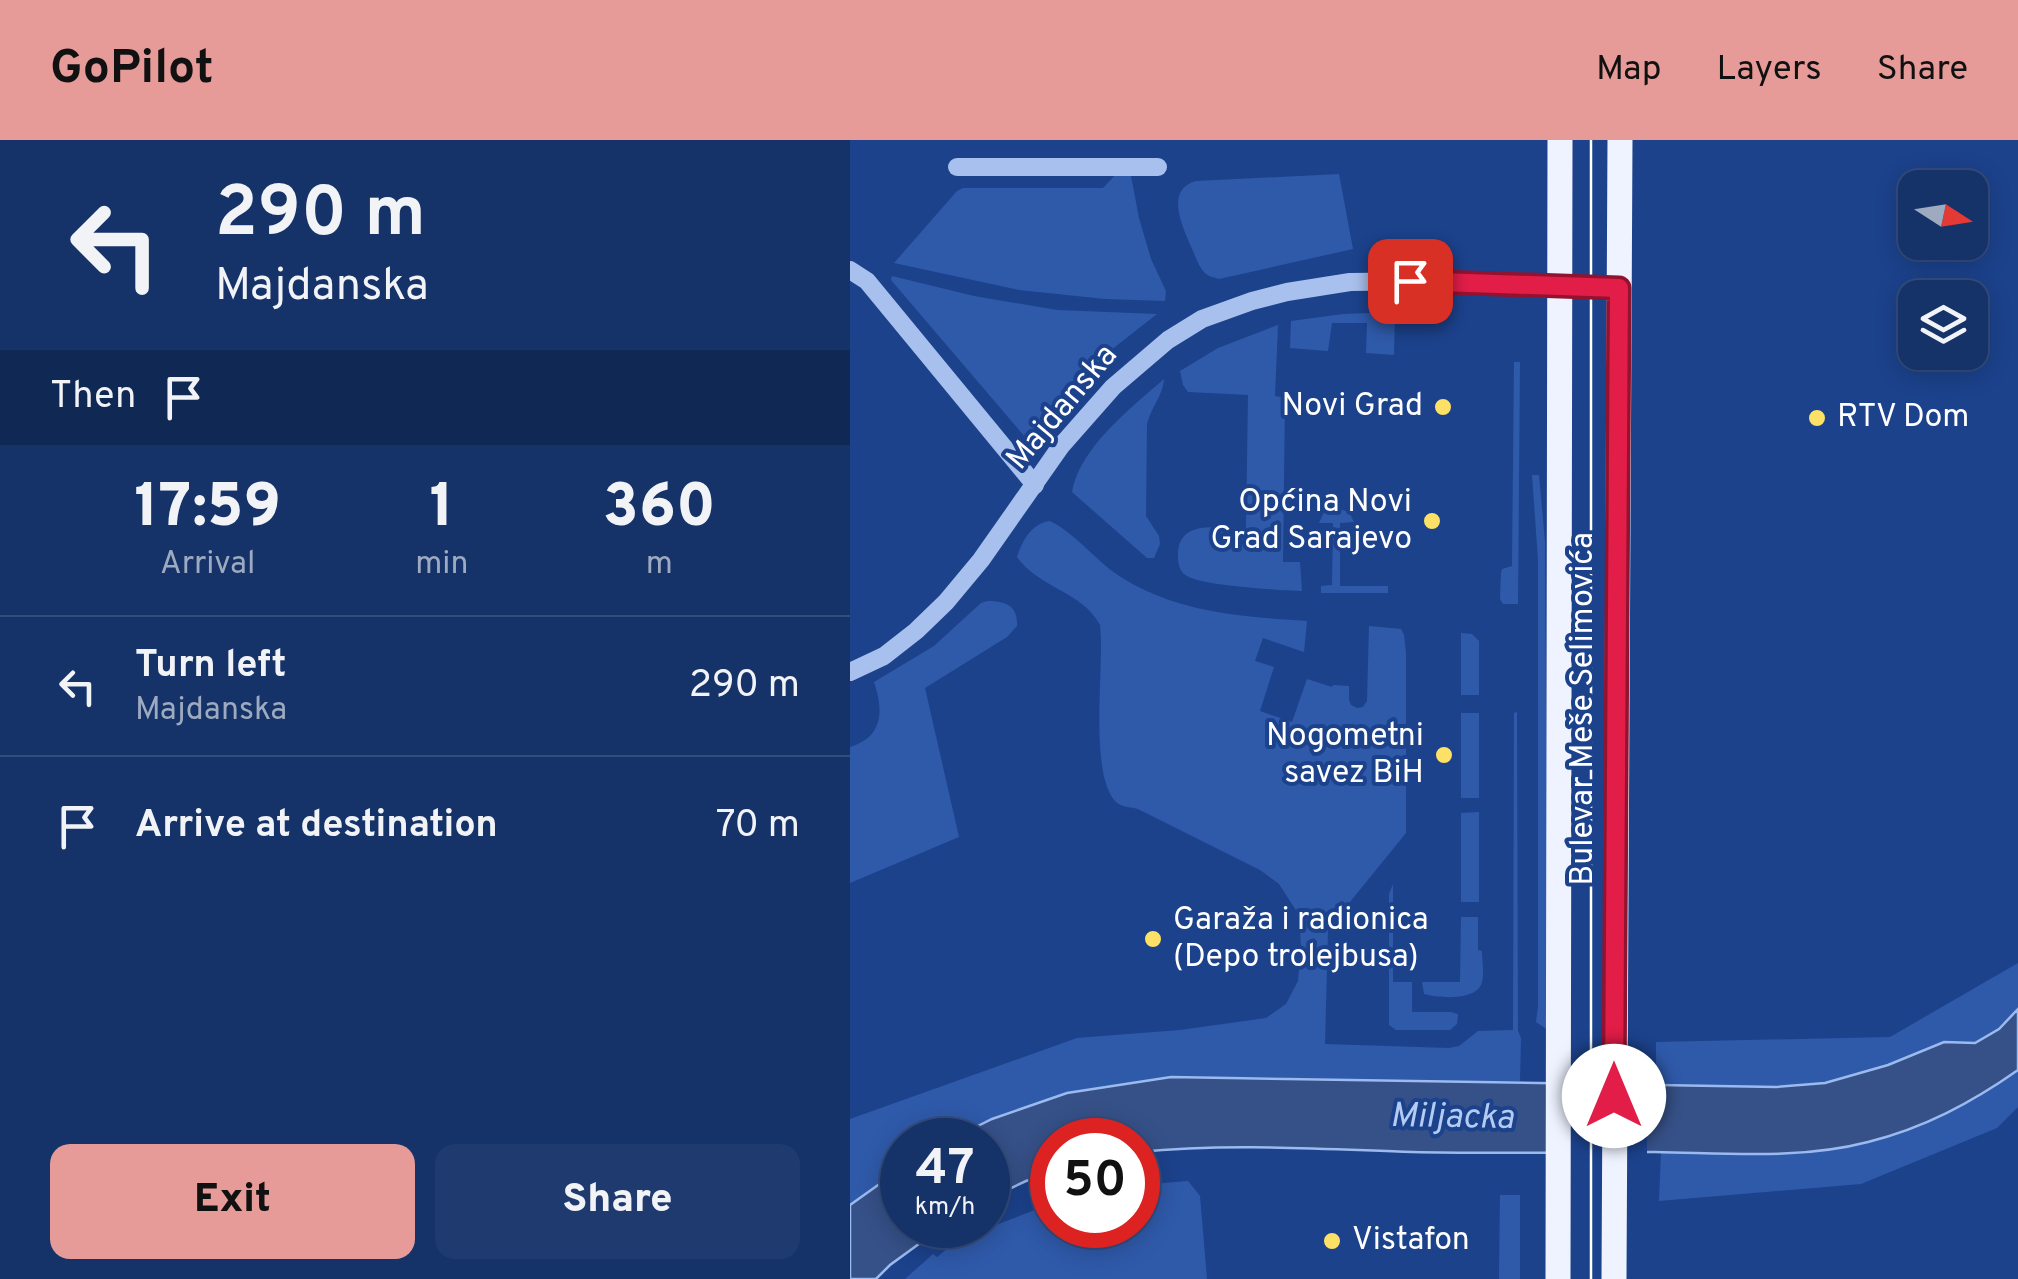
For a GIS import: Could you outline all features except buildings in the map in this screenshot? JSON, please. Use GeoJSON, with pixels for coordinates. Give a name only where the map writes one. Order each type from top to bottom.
{"type":"FeatureCollection","features":[{"type":"Feature","properties":{"kind":"main road","name":"Bulevar Meše Selimovića"},"geometry":{"type":"LineString","coordinates":[[1558,1279],[1560,140]]}},
{"type":"Feature","properties":{"kind":"main road","name":"Bulevar Meše Selimovića"},"geometry":{"type":"LineString","coordinates":[[1614,1279],[1620,140]]}},
{"type":"Feature","properties":{"kind":"street"},"geometry":{"type":"LineString","coordinates":[[957,166],[1158,166]]}},
{"type":"Feature","properties":{"kind":"street"},"geometry":{"type":"LineString","coordinates":[[850,270],[866,281],[1036,485]]}},
{"type":"Feature","properties":{"kind":"street","name":"Majdanska"},"geometry":{"type":"LineString","coordinates":[[850,672],[884,656],[946,602],[981,560],[1061,446],[1113,387],[1139,363],[1202,319],[1288,292],[1350,282],[1619,288]]}},
{"type":"Feature","properties":{"kind":"shaded area"},"geometry":{"type":"Polygon","coordinates":[[[1116,174],[1131,176],[1151,259],[1166,291],[1165,301],[1019,290],[894,263],[963,188],[1103,188],[1116,174]]]}},
{"type":"Feature","properties":{"kind":"shaded area"},"geometry":{"type":"Polygon","coordinates":[[[1339,174],[1353,249],[1219,279],[1201,268],[1179,212],[1180,193],[1186,186],[1196,181],[1339,174]]]}},
{"type":"Feature","properties":{"kind":"shaded area"},"geometry":{"type":"Polygon","coordinates":[[[892,276],[974,296],[1057,310],[1157,314],[1106,354],[1036,436],[1029,439],[891,280],[892,276]]]}},
{"type":"Feature","properties":{"kind":"shaded area"},"geometry":{"type":"Polygon","coordinates":[[[1395,312],[1394,355],[1366,353],[1367,323],[1332,323],[1328,351],[1290,348],[1291,321],[1395,312]]]}},
{"type":"Feature","properties":{"kind":"shaded area"},"geometry":{"type":"Polygon","coordinates":[[[1278,325],[1275,396],[1285,398],[1283,562],[1300,562],[1302,591],[1196,579],[1181,570],[1178,555],[1180,543],[1193,530],[1246,529],[1248,395],[1188,392],[1180,371],[1218,348],[1278,325]]]}},
{"type":"Feature","properties":{"kind":"shaded area"},"geometry":{"type":"Polygon","coordinates":[[[1514,362],[1520,362],[1518,604],[1503,604],[1501,573],[1512,566],[1514,362]]]}},
{"type":"Feature","properties":{"kind":"shaded area"},"geometry":{"type":"Polygon","coordinates":[[[1164,379],[1147,424],[1146,516],[1160,544],[1154,558],[1147,558],[1072,492],[1096,444],[1164,379]]]}},
{"type":"Feature","properties":{"kind":"shaded area"},"geometry":{"type":"Polygon","coordinates":[[[1532,475],[1539,475],[1545,542],[1548,1030],[1536,1022],[1538,560],[1532,475]]]}},
{"type":"Feature","properties":{"kind":"shaded area"},"geometry":{"type":"Polygon","coordinates":[[[1336,508],[1349,512],[1354,522],[1340,523],[1340,586],[1388,586],[1388,593],[1321,593],[1321,586],[1332,585],[1333,523],[1319,523],[1324,512],[1336,508]]]}},
{"type":"Feature","properties":{"kind":"shaded area"},"geometry":{"type":"Polygon","coordinates":[[[1050,521],[1124,579],[1167,599],[1236,615],[1307,621],[1304,652],[1263,638],[1255,661],[1274,667],[1260,711],[1292,722],[1307,679],[1332,687],[1349,686],[1351,705],[1363,707],[1367,701],[1369,626],[1401,629],[1406,653],[1406,833],[1328,929],[1325,1044],[1449,1048],[1459,1046],[1478,1031],[1513,1030],[1517,712],[1520,1081],[1256,1077],[998,1118],[880,1118],[880,1184],[850,1205],[850,1119],[1077,1038],[1266,1018],[1286,1004],[1298,981],[1299,915],[1279,884],[1260,870],[1138,809],[1118,804],[1107,788],[1100,744],[1100,625],[1083,605],[1026,568],[1017,557],[1038,525],[1050,521]]]}},
{"type":"Feature","properties":{"kind":"shaded area"},"geometry":{"type":"Polygon","coordinates":[[[987,601],[1009,606],[1017,626],[1007,637],[925,688],[959,837],[850,883],[850,747],[869,737],[878,722],[874,682],[934,646],[987,601]]]}},
{"type":"Feature","properties":{"kind":"shaded area"},"geometry":{"type":"Polygon","coordinates":[[[1461,633],[1472,634],[1479,641],[1479,695],[1461,695],[1461,633]]]}},
{"type":"Feature","properties":{"kind":"shaded area"},"geometry":{"type":"Polygon","coordinates":[[[1461,713],[1479,713],[1479,798],[1461,798],[1461,713]]]}},
{"type":"Feature","properties":{"kind":"shaded area"},"geometry":{"type":"Polygon","coordinates":[[[1479,812],[1479,902],[1461,902],[1461,813],[1479,812]]]}},
{"type":"Feature","properties":{"kind":"shaded area"},"geometry":{"type":"Polygon","coordinates":[[[1393,884],[1393,982],[1412,982],[1412,1012],[1458,1014],[1457,1024],[1450,1030],[1396,1030],[1389,1025],[1389,894],[1393,884]]]}},
{"type":"Feature","properties":{"kind":"shaded area"},"geometry":{"type":"Polygon","coordinates":[[[1461,917],[1478,917],[1481,985],[1463,996],[1424,994],[1422,982],[1460,982],[1461,917]]]}},
{"type":"Feature","properties":{"kind":"shaded area"},"geometry":{"type":"Polygon","coordinates":[[[2018,963],[2018,1009],[1999,1029],[1975,1043],[1944,1042],[1888,1065],[1825,1083],[1776,1087],[1656,1084],[1656,1042],[1890,1037],[2018,963]]]}},
{"type":"Feature","properties":{"kind":"shaded area"},"geometry":{"type":"Polygon","coordinates":[[[2018,1070],[2018,1107],[1997,1128],[1861,1184],[1659,1201],[1661,1152],[1810,1152],[1866,1143],[1976,1099],[2018,1070]]]}},
{"type":"Feature","properties":{"kind":"shaded area"},"geometry":{"type":"Polygon","coordinates":[[[1188,1181],[1200,1196],[1207,1279],[905,1279],[933,1254],[937,1257],[948,1248],[1010,1248],[1010,1220],[1030,1212],[1030,1248],[1160,1248],[1160,1183],[1188,1181]]]}},
{"type":"Feature","properties":{"kind":"shaded area"},"geometry":{"type":"Polygon","coordinates":[[[1500,1195],[1520,1195],[1520,1279],[1499,1279],[1500,1195]]]}},
{"type":"Feature","properties":{"kind":"water","name":"Miljacka"},"geometry":{"type":"Polygon","coordinates":[[[2018,1009],[2018,1070],[1928,1122],[1868,1142],[1816,1151],[1473,1153],[1240,1147],[1160,1150],[1160,1118],[1030,1118],[1030,1180],[1010,1189],[1010,1118],[995,1118],[1067,1093],[1171,1077],[1776,1087],[1825,1083],[1888,1065],[1944,1042],[1975,1043],[1999,1029],[2018,1009]]]}},
{"type":"Feature","properties":{"kind":"water"},"geometry":{"type":"Polygon","coordinates":[[[880,1184],[880,1248],[913,1248],[876,1279],[850,1279],[850,1205],[880,1184]]]}},
{"type":"Feature","properties":{"kind":"pier"},"geometry":{"type":"Polygon","coordinates":[[[1546,1077],[1647,1079],[1647,1157],[1546,1157],[1546,1077]]]}},
{"type":"Feature","properties":{"kind":"tram line"},"geometry":{"type":"LineString","coordinates":[[1591,140],[1591,1279]]}},
{"type":"Feature","properties":{"kind":"place","name":"Novi Grad"},"geometry":{"type":"Point","coordinates":[1443,407]}},
{"type":"Feature","properties":{"kind":"place","name":"RTV Dom"},"geometry":{"type":"Point","coordinates":[1817,418]}},
{"type":"Feature","properties":{"kind":"place","name":"Općina Novi Grad Sarajevo"},"geometry":{"type":"Point","coordinates":[1432,521]}},
{"type":"Feature","properties":{"kind":"place","name":"Nogometni savez BiH"},"geometry":{"type":"Point","coordinates":[1444,755]}},
{"type":"Feature","properties":{"kind":"place","name":"Garaža i radionica (Depo trolejbusa)"},"geometry":{"type":"Point","coordinates":[1153,939]}},
{"type":"Feature","properties":{"kind":"place","name":"Vistafon"},"geometry":{"type":"Point","coordinates":[1332,1241]}},
{"type":"Feature","properties":{"kind":"route"},"geometry":{"type":"LineString","coordinates":[[1410,281],[1619,288],[1614,1096]]}}]}
